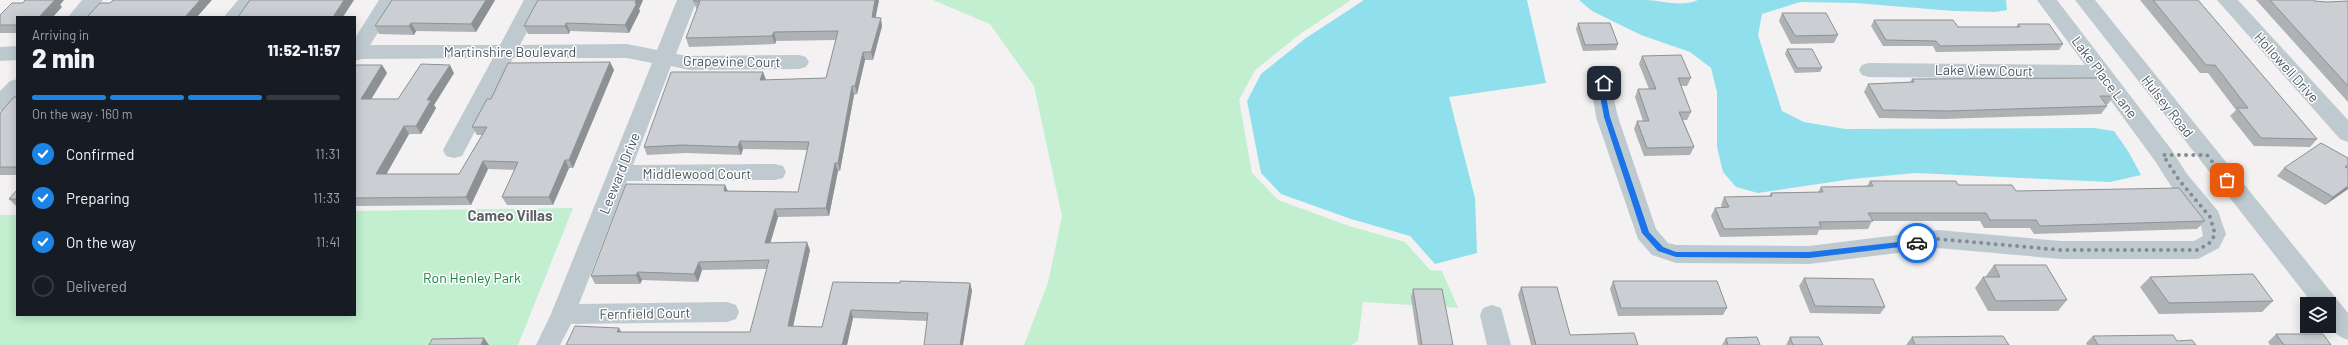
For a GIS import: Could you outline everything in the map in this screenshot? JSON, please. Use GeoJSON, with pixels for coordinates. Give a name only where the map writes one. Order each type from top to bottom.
{"type":"FeatureCollection","features":[{"type":"Feature","properties":{"kind":"street"},"geometry":{"type":"LineString","coordinates":[[79,16],[93,0]]}},
{"type":"Feature","properties":{"kind":"street"},"geometry":{"type":"LineString","coordinates":[[235,16],[248,0]]}},
{"type":"Feature","properties":{"kind":"street"},"geometry":{"type":"LineString","coordinates":[[356,51],[389,0]]}},
{"type":"Feature","properties":{"kind":"street"},"geometry":{"type":"LineString","coordinates":[[454,150],[534,0]]}},
{"type":"Feature","properties":{"kind":"street","name":"Leeward Drive"},"geometry":{"type":"LineString","coordinates":[[548,345],[563,314],[688,0]]}},
{"type":"Feature","properties":{"kind":"street","name":"Lake Place Lane"},"geometry":{"type":"LineString","coordinates":[[1606,75],[1602,91],[1607,117],[1646,233],[1660,249],[1676,254],[1809,255],[1938,239],[2061,250],[2198,250],[2211,242],[2215,234],[2210,217],[2179,180],[2163,155],[2047,0]]}},
{"type":"Feature","properties":{"kind":"street","name":"Hulsey Road"},"geometry":{"type":"LineString","coordinates":[[2085,0],[2321,297]]}},
{"type":"Feature","properties":{"kind":"street","name":"Hollowell Drive"},"geometry":{"type":"LineString","coordinates":[[2226,0],[2348,134]]}},
{"type":"Feature","properties":{"kind":"street","name":"Martinshire Boulevard"},"geometry":{"type":"LineString","coordinates":[[356,53],[627,50],[665,58]]}},
{"type":"Feature","properties":{"kind":"street"},"geometry":{"type":"LineString","coordinates":[[0,54],[16,53]]}},
{"type":"Feature","properties":{"kind":"street","name":"Grapevine Court"},"geometry":{"type":"LineString","coordinates":[[665,58],[689,63],[799,62]]}},
{"type":"Feature","properties":{"kind":"street","name":"Lake View Court"},"geometry":{"type":"LineString","coordinates":[[1869,70],[2100,72]]}},
{"type":"Feature","properties":{"kind":"street"},"geometry":{"type":"LineString","coordinates":[[0,104],[16,87]]}},
{"type":"Feature","properties":{"kind":"street"},"geometry":{"type":"LineString","coordinates":[[2163,155],[2207,155]]}},
{"type":"Feature","properties":{"kind":"street","name":"Middlewood Court"},"geometry":{"type":"LineString","coordinates":[[618,174],[775,172]]}},
{"type":"Feature","properties":{"kind":"street","name":"Fernfield Court"},"geometry":{"type":"LineString","coordinates":[[563,314],[727,312]]}},
{"type":"Feature","properties":{"kind":"street"},"geometry":{"type":"LineString","coordinates":[[1492,315],[1499,345]]}},
{"type":"Feature","properties":{"kind":"street"},"geometry":{"type":"LineString","coordinates":[[2336,315],[2348,330]]}},
{"type":"Feature","properties":{"kind":"green space"},"geometry":{"type":"Polygon","coordinates":[[[933,0],[1351,0],[1300,34],[1255,70],[1239,100],[1252,173],[1278,200],[1349,226],[1405,242],[1430,270],[1442,271],[1458,308],[1363,302],[1358,341],[1352,345],[1024,345],[1048,283],[1062,216],[1034,86],[990,24],[933,0]]]}},
{"type":"Feature","properties":{"kind":"green space","name":"Ron Henley Park"},"geometry":{"type":"Polygon","coordinates":[[[573,208],[518,345],[0,345],[0,215],[16,215],[16,316],[356,316],[356,211],[573,208]]]}},
{"type":"Feature","properties":{"kind":"water"},"geometry":{"type":"Polygon","coordinates":[[[1364,0],[1527,0],[1546,83],[1449,97],[1475,198],[1477,253],[1435,264],[1410,236],[1351,219],[1281,194],[1261,173],[1247,101],[1261,74],[1306,38],[1364,0]]]}},
{"type":"Feature","properties":{"kind":"water"},"geometry":{"type":"Polygon","coordinates":[[[1579,0],[1651,0],[1678,4],[1698,0],[2006,0],[2007,10],[1995,12],[1954,11],[1855,3],[1800,2],[1762,14],[1758,35],[1782,111],[1804,122],[1845,129],[2094,128],[2114,131],[2128,151],[2141,175],[2110,182],[1915,173],[1852,179],[1758,193],[1736,187],[1723,172],[1717,147],[1717,92],[1711,68],[1690,52],[1641,35],[1592,11],[1579,0]]]}},
{"type":"Feature","properties":{"kind":"building"},"geometry":{"type":"Polygon","coordinates":[[[25,0],[55,0],[40,16],[16,16],[16,25],[0,25],[0,15],[12,3],[23,3],[25,0]]]}},
{"type":"Feature","properties":{"kind":"building"},"geometry":{"type":"Polygon","coordinates":[[[113,0],[200,0],[186,16],[88,16],[100,3],[110,3],[113,0]]]}},
{"type":"Feature","properties":{"kind":"building"},"geometry":{"type":"Polygon","coordinates":[[[250,0],[344,0],[334,16],[239,16],[250,0]]]}},
{"type":"Feature","properties":{"kind":"building"},"geometry":{"type":"Polygon","coordinates":[[[392,0],[486,0],[471,24],[411,23],[409,26],[375,26],[392,0]]]}},
{"type":"Feature","properties":{"kind":"building"},"geometry":{"type":"Polygon","coordinates":[[[538,0],[636,0],[635,3],[637,3],[625,25],[566,23],[565,26],[524,26],[538,0]]]}},
{"type":"Feature","properties":{"kind":"building"},"geometry":{"type":"Polygon","coordinates":[[[875,0],[872,17],[881,18],[871,52],[863,52],[855,86],[852,86],[838,163],[835,163],[826,208],[775,209],[765,243],[807,242],[788,326],[822,327],[833,282],[900,283],[900,281],[970,283],[960,345],[924,345],[928,313],[851,310],[842,345],[566,345],[575,326],[619,328],[617,332],[750,332],[769,260],[699,262],[694,274],[638,272],[636,275],[591,276],[626,184],[725,185],[724,191],[798,192],[809,142],[740,141],[738,147],[682,145],[644,147],[671,72],[763,72],[760,80],[826,78],[838,31],[774,32],[772,36],[686,38],[700,1],[693,1],[875,0]]]}},
{"type":"Feature","properties":{"kind":"building"},"geometry":{"type":"Polygon","coordinates":[[[2153,0],[2198,0],[2317,139],[2261,138],[2237,108],[2248,108],[2215,65],[2206,65],[2153,0]]]}},
{"type":"Feature","properties":{"kind":"building"},"geometry":{"type":"Polygon","coordinates":[[[2270,0],[2314,0],[2327,2],[2348,1],[2348,86],[2270,0]]]}},
{"type":"Feature","properties":{"kind":"building"},"geometry":{"type":"Polygon","coordinates":[[[1782,13],[1826,13],[1838,35],[1795,36],[1782,13]]]}},
{"type":"Feature","properties":{"kind":"building"},"geometry":{"type":"Polygon","coordinates":[[[1874,20],[1953,20],[1958,27],[2020,27],[2018,24],[2049,24],[2063,44],[1940,46],[1936,41],[1886,40],[1874,20]]]}},
{"type":"Feature","properties":{"kind":"building"},"geometry":{"type":"Polygon","coordinates":[[[1578,23],[1610,23],[1618,44],[1585,45],[1578,23]]]}},
{"type":"Feature","properties":{"kind":"building"},"geometry":{"type":"Polygon","coordinates":[[[1787,49],[1812,49],[1822,68],[1797,68],[1787,49]]]}},
{"type":"Feature","properties":{"kind":"building"},"geometry":{"type":"Polygon","coordinates":[[[1681,55],[1691,78],[1678,78],[1691,112],[1679,112],[1694,147],[1647,148],[1637,121],[1649,121],[1638,89],[1656,89],[1642,56],[1681,55]]]}},
{"type":"Feature","properties":{"kind":"building"},"geometry":{"type":"Polygon","coordinates":[[[610,62],[569,160],[565,160],[549,197],[502,197],[518,162],[483,161],[466,197],[356,198],[356,65],[382,65],[361,99],[398,99],[421,64],[450,65],[427,100],[431,100],[416,126],[404,126],[376,174],[459,174],[487,127],[472,127],[487,99],[491,99],[508,63],[610,62]]]}},
{"type":"Feature","properties":{"kind":"building"},"geometry":{"type":"Polygon","coordinates":[[[2099,78],[2114,96],[2100,96],[2107,106],[1948,111],[1883,110],[1868,84],[1914,82],[1912,79],[2099,78]]]}},
{"type":"Feature","properties":{"kind":"building"},"geometry":{"type":"Polygon","coordinates":[[[14,97],[16,97],[16,167],[0,167],[0,113],[14,97]]]}},
{"type":"Feature","properties":{"kind":"building"},"geometry":{"type":"Polygon","coordinates":[[[2321,143],[2348,158],[2348,165],[2345,167],[2348,168],[2348,186],[2333,197],[2284,168],[2321,143]]]}},
{"type":"Feature","properties":{"kind":"building"},"geometry":{"type":"Polygon","coordinates":[[[1870,181],[1956,181],[1958,185],[2012,185],[2016,191],[2179,188],[2205,221],[2040,226],[2036,220],[1990,220],[1986,213],[1868,213],[1873,221],[1819,222],[1821,227],[1724,229],[1715,208],[1729,207],[1724,197],[1772,196],[1771,193],[1823,192],[1821,187],[1873,186],[1870,181]]]}},
{"type":"Feature","properties":{"kind":"building"},"geometry":{"type":"Polygon","coordinates":[[[16,191],[16,199],[9,199],[16,191]]]}},
{"type":"Feature","properties":{"kind":"building"},"geometry":{"type":"Polygon","coordinates":[[[1994,265],[2046,265],[2067,300],[1996,301],[1983,277],[2000,277],[1994,265]]]}},
{"type":"Feature","properties":{"kind":"building"},"geometry":{"type":"Polygon","coordinates":[[[2253,274],[2273,301],[2169,303],[2150,277],[2253,274]]]}},
{"type":"Feature","properties":{"kind":"building"},"geometry":{"type":"Polygon","coordinates":[[[1804,278],[1873,279],[1885,307],[1815,306],[1804,278]]]}},
{"type":"Feature","properties":{"kind":"building"},"geometry":{"type":"Polygon","coordinates":[[[1613,281],[1717,281],[1727,308],[1621,308],[1613,281]]]}},
{"type":"Feature","properties":{"kind":"building"},"geometry":{"type":"Polygon","coordinates":[[[1521,287],[1557,287],[1570,335],[1634,333],[1638,345],[1536,345],[1521,287]]]}},
{"type":"Feature","properties":{"kind":"building"},"geometry":{"type":"Polygon","coordinates":[[[1413,289],[1442,289],[1453,345],[1422,345],[1413,289]]]}},
{"type":"Feature","properties":{"kind":"building"},"geometry":{"type":"Polygon","coordinates":[[[2276,334],[2323,334],[2331,345],[2284,345],[2276,334]]]}},
{"type":"Feature","properties":{"kind":"building"},"geometry":{"type":"Polygon","coordinates":[[[2173,335],[2177,341],[2192,340],[2196,345],[2098,345],[2093,336],[2173,335]]]}},
{"type":"Feature","properties":{"kind":"building"},"geometry":{"type":"Polygon","coordinates":[[[2003,336],[2009,345],[1915,345],[1912,337],[2003,336]]]}},
{"type":"Feature","properties":{"kind":"building"},"geometry":{"type":"Polygon","coordinates":[[[1757,337],[1760,345],[1728,345],[1726,338],[1757,337]]]}},
{"type":"Feature","properties":{"kind":"building"},"geometry":{"type":"Polygon","coordinates":[[[1790,337],[1819,337],[1823,345],[1793,345],[1790,337]]]}},
{"type":"Feature","properties":{"kind":"building"},"geometry":{"type":"Polygon","coordinates":[[[484,338],[481,345],[429,345],[432,339],[484,338]]]}},
{"type":"Feature","properties":{"kind":"way so far"},"geometry":{"type":"LineString","coordinates":[[1917,243],[1938,239],[2061,250],[2198,250],[2211,242],[2215,234],[2210,217],[2179,180],[2163,155],[2207,155],[2227,180]]}},
{"type":"Feature","properties":{"kind":"district","name":"Cameo Villas"},"geometry":{"type":"Point","coordinates":[510,215]}},
{"type":"Feature","properties":{"kind":"route"},"geometry":{"type":"LineString","coordinates":[[1604,83],[1602,91],[1607,117],[1646,233],[1660,249],[1676,254],[1809,255],[1917,243]]}}]}
